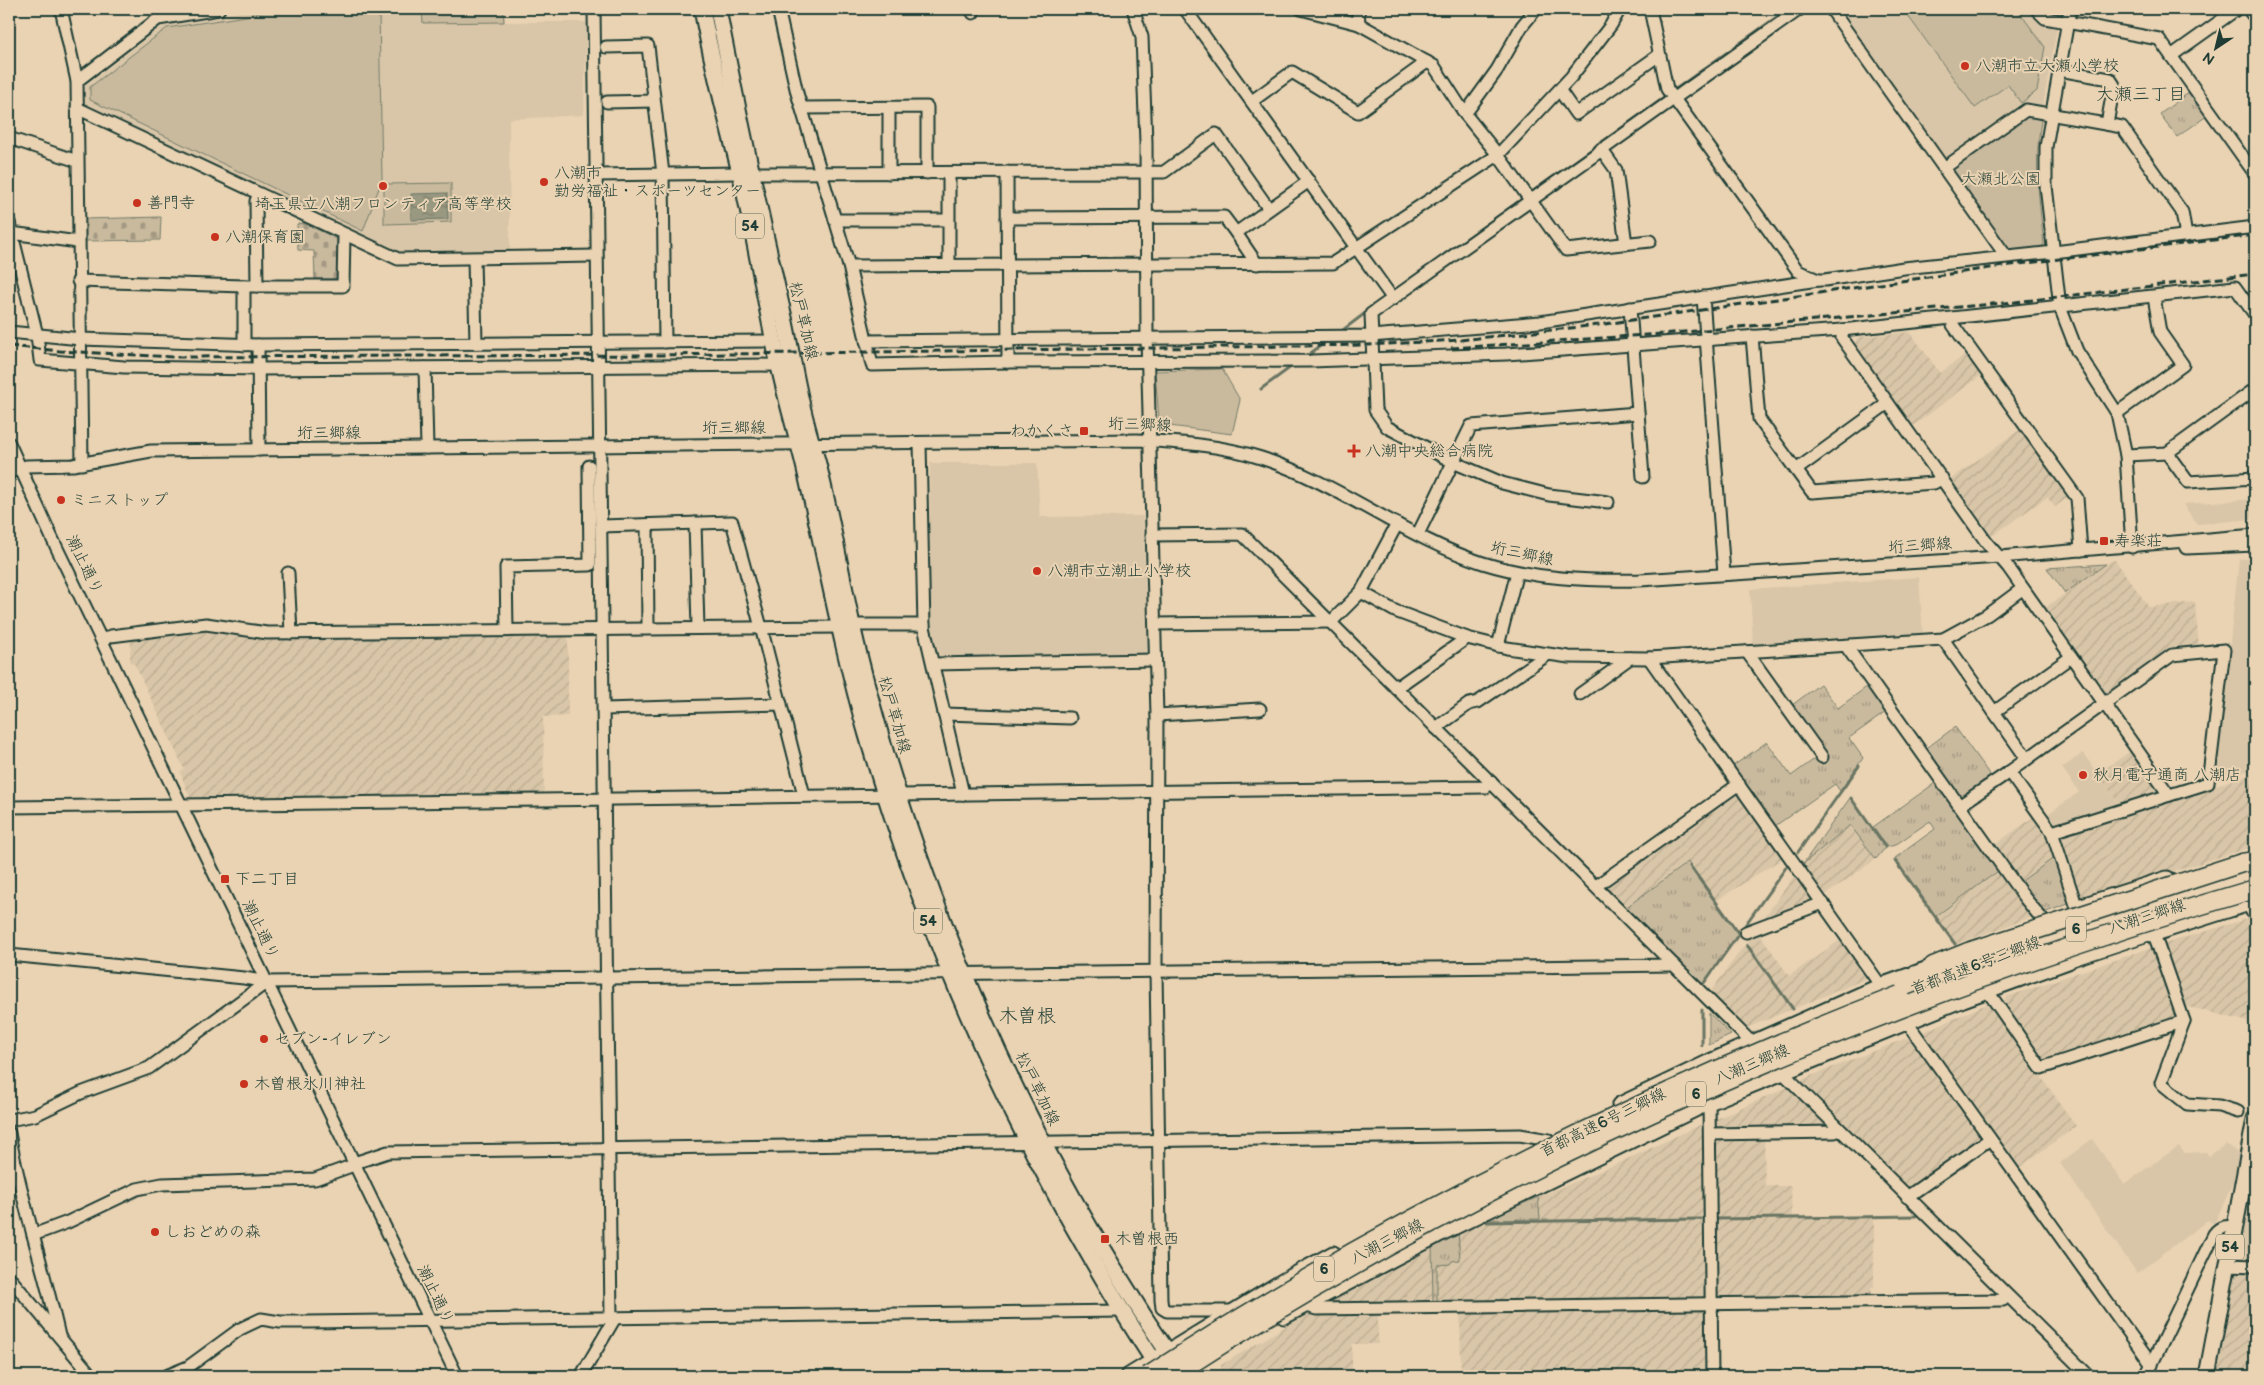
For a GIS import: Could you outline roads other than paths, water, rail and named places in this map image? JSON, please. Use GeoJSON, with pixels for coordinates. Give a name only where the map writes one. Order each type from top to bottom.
{"type":"FeatureCollection","features":[{"type":"Feature","properties":{"kind":"highway"},"geometry":{"type":"LineString","coordinates":[[1933,966],[1968,952],[2242,863],[2255,862]]}},
{"type":"Feature","properties":{"kind":"highway","name":"首都高速6号三郷線"},"geometry":{"type":"LineString","coordinates":[[1151,1368],[1409,1221],[1505,1170],[1675,1088],[1839,1018],[2031,944],[2255,872]]}},
{"type":"Feature","properties":{"kind":"highway","name":"首都高速6号三郷線"},"geometry":{"type":"LineString","coordinates":[[1174,1372],[1404,1238],[1576,1150],[1743,1073],[1961,986],[2177,912],[2255,889]]}},
{"type":"Feature","properties":{"kind":"highway"},"geometry":{"type":"LineString","coordinates":[[1961,986],[2002,979],[2214,909],[2254,907]]}},
{"type":"Feature","properties":{"kind":"main road","name":"松戸草加線"},"geometry":{"type":"LineString","coordinates":[[702,9],[709,48],[746,173],[795,367],[806,422],[805,444]]}},
{"type":"Feature","properties":{"kind":"main road","name":"松戸草加線"},"geometry":{"type":"LineString","coordinates":[[718,9],[779,366],[805,444],[845,626],[871,700],[892,794],[939,914],[957,973],[1018,1093],[1036,1143],[1074,1228],[1122,1311],[1151,1368]]}},
{"type":"Feature","properties":{"kind":"main road","name":"八潮三郷線"},"geometry":{"type":"LineString","coordinates":[[1174,1372],[1235,1311],[1284,1281],[1549,1140],[1751,1044],[1881,986],[1933,966],[2092,918],[2255,862]]}},
{"type":"Feature","properties":{"kind":"main road","name":"八潮三郷線"},"geometry":{"type":"LineString","coordinates":[[1933,966],[1957,950],[2042,919],[2212,865],[2220,864],[2230,870]]}},
{"type":"Feature","properties":{"kind":"main road","name":"八潮三郷線"},"geometry":{"type":"LineString","coordinates":[[1174,1372],[1188,1361],[1254,1320],[1304,1305],[1437,1236],[1709,1102],[1906,1021],[1987,990],[2154,934],[2254,907]]}},
{"type":"Feature","properties":{"kind":"main road","name":"54"},"geometry":{"type":"LineString","coordinates":[[2208,1376],[2255,1118]]}},
{"type":"Feature","properties":{"kind":"main road"},"geometry":{"type":"LineString","coordinates":[[1549,1140],[1576,1145],[1600,1140],[1628,1142]]}},
{"type":"Feature","properties":{"kind":"main road","name":"松戸草加線"},"geometry":{"type":"LineString","coordinates":[[1036,1143],[1115,1271],[1174,1372]]}},
{"type":"Feature","properties":{"kind":"main road"},"geometry":{"type":"LineString","coordinates":[[1129,1376],[1151,1368],[1171,1366],[1174,1372]]}},
{"type":"Feature","properties":{"kind":"street"},"geometry":{"type":"LineString","coordinates":[[61,9],[77,81],[78,281],[82,339],[80,363],[82,464]]}},
{"type":"Feature","properties":{"kind":"street"},"geometry":{"type":"LineString","coordinates":[[77,81],[158,14],[219,9]]}},
{"type":"Feature","properties":{"kind":"street"},"geometry":{"type":"LineString","coordinates":[[594,9],[597,344],[601,526],[596,566]]}},
{"type":"Feature","properties":{"kind":"street"},"geometry":{"type":"LineString","coordinates":[[778,9],[802,108],[849,266],[872,365],[1008,362],[1311,361],[1450,357],[1842,330],[2235,287],[2255,315]]}},
{"type":"Feature","properties":{"kind":"street"},"geometry":{"type":"LineString","coordinates":[[1133,9],[1142,37],[1147,338],[1157,715],[1156,970],[1162,1308],[1167,1311],[1235,1311]]}},
{"type":"Feature","properties":{"kind":"street"},"geometry":{"type":"LineString","coordinates":[[1185,9],[1389,294]]}},
{"type":"Feature","properties":{"kind":"street"},"geometry":{"type":"LineString","coordinates":[[1301,9],[1359,24],[1434,66],[1465,114],[1498,155],[1566,250],[1650,241]]}},
{"type":"Feature","properties":{"kind":"street"},"geometry":{"type":"LineString","coordinates":[[1358,9],[1359,24]]}},
{"type":"Feature","properties":{"kind":"street"},"geometry":{"type":"LineString","coordinates":[[849,266],[1333,263],[1498,155],[1560,91],[1605,33],[1620,9]]}},
{"type":"Feature","properties":{"kind":"street"},"geometry":{"type":"LineString","coordinates":[[1650,9],[1659,55],[1671,94],[1798,271],[1818,280]]}},
{"type":"Feature","properties":{"kind":"street"},"geometry":{"type":"LineString","coordinates":[[1608,502],[1533,492],[1502,483],[1453,462],[1387,427],[1375,410],[1371,314],[1389,294],[1492,229],[1528,196],[1602,149],[1671,94],[1800,9]]}},
{"type":"Feature","properties":{"kind":"street"},"geometry":{"type":"LineString","coordinates":[[1831,9],[2006,256]]}},
{"type":"Feature","properties":{"kind":"street"},"geometry":{"type":"LineString","coordinates":[[2036,9],[2046,18],[2159,39],[2255,174]]}},
{"type":"Feature","properties":{"kind":"street"},"geometry":{"type":"LineString","coordinates":[[2070,9],[2046,147],[2046,186],[2060,307],[2077,351],[2117,413],[2126,455],[2132,547]]}},
{"type":"Feature","properties":{"kind":"street"},"geometry":{"type":"LineString","coordinates":[[2171,56],[2237,9]]}},
{"type":"Feature","properties":{"kind":"street"},"geometry":{"type":"LineString","coordinates":[[2248,9],[2255,18]]}},
{"type":"Feature","properties":{"kind":"street"},"geometry":{"type":"LineString","coordinates":[[1465,114],[1497,70],[1528,11]]}},
{"type":"Feature","properties":{"kind":"street"},"geometry":{"type":"LineString","coordinates":[[606,47],[648,46],[663,174],[665,342]]}},
{"type":"Feature","properties":{"kind":"street"},"geometry":{"type":"LineString","coordinates":[[1560,91],[1576,114],[1659,55]]}},
{"type":"Feature","properties":{"kind":"street"},"geometry":{"type":"LineString","coordinates":[[1252,101],[1292,72],[1358,112],[1427,62]]}},
{"type":"Feature","properties":{"kind":"street"},"geometry":{"type":"LineString","coordinates":[[2059,70],[2110,79],[2114,85],[2107,124]]}},
{"type":"Feature","properties":{"kind":"street"},"geometry":{"type":"LineString","coordinates":[[608,102],[654,101]]}},
{"type":"Feature","properties":{"kind":"street"},"geometry":{"type":"LineString","coordinates":[[802,108],[927,107],[927,172]]}},
{"type":"Feature","properties":{"kind":"street"},"geometry":{"type":"LineString","coordinates":[[77,108],[398,259],[596,256]]}},
{"type":"Feature","properties":{"kind":"street"},"geometry":{"type":"LineString","coordinates":[[889,108],[889,173]]}},
{"type":"Feature","properties":{"kind":"street"},"geometry":{"type":"LineString","coordinates":[[1944,168],[2026,110],[2122,127],[2182,212],[2186,236]]}},
{"type":"Feature","properties":{"kind":"street"},"geometry":{"type":"LineString","coordinates":[[596,175],[1164,172],[1216,134],[1269,209]]}},
{"type":"Feature","properties":{"kind":"street"},"geometry":{"type":"LineString","coordinates":[[9,138],[77,161]]}},
{"type":"Feature","properties":{"kind":"street"},"geometry":{"type":"LineString","coordinates":[[1602,149],[1616,170],[1626,244]]}},
{"type":"Feature","properties":{"kind":"street"},"geometry":{"type":"LineString","coordinates":[[1007,172],[1008,362]]}},
{"type":"Feature","properties":{"kind":"street"},"geometry":{"type":"LineString","coordinates":[[948,173],[949,265]]}},
{"type":"Feature","properties":{"kind":"street"},"geometry":{"type":"LineString","coordinates":[[1236,233],[1309,181]]}},
{"type":"Feature","properties":{"kind":"street"},"geometry":{"type":"LineString","coordinates":[[257,286],[256,201],[259,194]]}},
{"type":"Feature","properties":{"kind":"street"},"geometry":{"type":"LineString","coordinates":[[1007,218],[1224,217],[1257,264]]}},
{"type":"Feature","properties":{"kind":"street"},"geometry":{"type":"LineString","coordinates":[[835,220],[948,220]]}},
{"type":"Feature","properties":{"kind":"street"},"geometry":{"type":"LineString","coordinates":[[78,242],[10,227],[36,335],[40,360],[124,367],[258,369],[779,366]]}},
{"type":"Feature","properties":{"kind":"street"},"geometry":{"type":"LineString","coordinates":[[866,341],[1372,336],[1521,324],[1818,280],[2006,256],[2255,228]]}},
{"type":"Feature","properties":{"kind":"street"},"geometry":{"type":"LineString","coordinates":[[78,281],[244,286],[342,286],[344,235]]}},
{"type":"Feature","properties":{"kind":"street"},"geometry":{"type":"LineString","coordinates":[[474,259],[476,343]]}},
{"type":"Feature","properties":{"kind":"street"},"geometry":{"type":"LineString","coordinates":[[244,286],[244,345]]}},
{"type":"Feature","properties":{"kind":"street"},"geometry":{"type":"LineString","coordinates":[[1703,297],[1724,574]]}},
{"type":"Feature","properties":{"kind":"street"},"geometry":{"type":"LineString","coordinates":[[2117,413],[2183,365],[2160,332],[2154,297]]}},
{"type":"Feature","properties":{"kind":"street"},"geometry":{"type":"LineString","coordinates":[[1630,308],[1642,477]]}},
{"type":"Feature","properties":{"kind":"street"},"geometry":{"type":"LineString","coordinates":[[1952,318],[1953,325],[2078,498],[2081,550]]}},
{"type":"Feature","properties":{"kind":"street"},"geometry":{"type":"LineString","coordinates":[[1842,330],[1842,338],[1987,543],[2000,556],[2169,795]]}},
{"type":"Feature","properties":{"kind":"street"},"geometry":{"type":"LineString","coordinates":[[9,332],[82,339],[244,345],[597,344],[774,341]]}},
{"type":"Feature","properties":{"kind":"street"},"geometry":{"type":"LineString","coordinates":[[1752,336],[1759,420],[1812,492],[1934,483],[1942,478]]}},
{"type":"Feature","properties":{"kind":"street"},"geometry":{"type":"LineString","coordinates":[[258,345],[259,450]]}},
{"type":"Feature","properties":{"kind":"street"},"geometry":{"type":"LineString","coordinates":[[425,368],[427,448]]}},
{"type":"Feature","properties":{"kind":"street"},"geometry":{"type":"LineString","coordinates":[[2126,455],[2167,453],[2255,389]]}},
{"type":"Feature","properties":{"kind":"street"},"geometry":{"type":"LineString","coordinates":[[1796,470],[1888,403]]}},
{"type":"Feature","properties":{"kind":"street"},"geometry":{"type":"LineString","coordinates":[[1418,534],[1471,426],[1638,413]]}},
{"type":"Feature","properties":{"kind":"street","name":"垳三郷線"},"geometry":{"type":"LineString","coordinates":[[14,471],[26,466],[82,464],[151,451],[1151,441],[1193,444],[1260,458],[1312,479],[1397,524],[1482,563],[1550,578],[1593,581],[2132,547],[2255,535]]}},
{"type":"Feature","properties":{"kind":"street","name":"潮止通り"},"geometry":{"type":"LineString","coordinates":[[9,443],[14,471],[102,640],[457,1376]]}},
{"type":"Feature","properties":{"kind":"street"},"geometry":{"type":"LineString","coordinates":[[920,443],[924,625],[963,794]]}},
{"type":"Feature","properties":{"kind":"street"},"geometry":{"type":"LineString","coordinates":[[2167,453],[2188,482],[2255,478]]}},
{"type":"Feature","properties":{"kind":"street"},"geometry":{"type":"LineString","coordinates":[[581,1376],[613,1318],[607,1149],[603,629],[588,466]]}},
{"type":"Feature","properties":{"kind":"street"},"geometry":{"type":"LineString","coordinates":[[601,526],[732,522],[782,704],[804,795]]}},
{"type":"Feature","properties":{"kind":"street"},"geometry":{"type":"LineString","coordinates":[[695,523],[698,628]]}},
{"type":"Feature","properties":{"kind":"street"},"geometry":{"type":"LineString","coordinates":[[1155,624],[1331,622],[1361,592],[1397,524]]}},
{"type":"Feature","properties":{"kind":"street"},"geometry":{"type":"LineString","coordinates":[[647,525],[648,628]]}},
{"type":"Feature","properties":{"kind":"street"},"geometry":{"type":"LineString","coordinates":[[1152,535],[1242,534],[1674,964],[1751,1044],[1782,1071],[2089,1376]]}},
{"type":"Feature","properties":{"kind":"street","name":"垳三郷線"},"geometry":{"type":"LineString","coordinates":[[2132,547],[2204,548],[2255,544]]}},
{"type":"Feature","properties":{"kind":"street"},"geometry":{"type":"LineString","coordinates":[[507,630],[506,567],[596,566]]}},
{"type":"Feature","properties":{"kind":"street"},"geometry":{"type":"LineString","coordinates":[[1498,646],[1517,572]]}},
{"type":"Feature","properties":{"kind":"street"},"geometry":{"type":"LineString","coordinates":[[288,573],[291,633]]}},
{"type":"Feature","properties":{"kind":"street"},"geometry":{"type":"LineString","coordinates":[[1361,592],[1395,610],[1467,638],[1498,646],[1547,655],[1592,658],[1650,658],[1943,639],[1987,615],[2022,589]]}},
{"type":"Feature","properties":{"kind":"street"},"geometry":{"type":"LineString","coordinates":[[102,640],[111,636],[206,624],[267,633],[924,625]]}},
{"type":"Feature","properties":{"kind":"street"},"geometry":{"type":"LineString","coordinates":[[1396,688],[1467,638]]}},
{"type":"Feature","properties":{"kind":"street"},"geometry":{"type":"LineString","coordinates":[[1943,639],[2027,759]]}},
{"type":"Feature","properties":{"kind":"street"},"geometry":{"type":"LineString","coordinates":[[1846,646],[2042,919]]}},
{"type":"Feature","properties":{"kind":"street"},"geometry":{"type":"LineString","coordinates":[[1960,806],[2172,655],[2224,650],[2208,782],[2052,832]]}},
{"type":"Feature","properties":{"kind":"street"},"geometry":{"type":"LineString","coordinates":[[1747,652],[1822,757]]}},
{"type":"Feature","properties":{"kind":"street"},"geometry":{"type":"LineString","coordinates":[[1436,728],[1469,704],[1478,702],[1547,655]]}},
{"type":"Feature","properties":{"kind":"street"},"geometry":{"type":"LineString","coordinates":[[1994,712],[2071,657]]}},
{"type":"Feature","properties":{"kind":"street"},"geometry":{"type":"LineString","coordinates":[[1580,694],[1630,658]]}},
{"type":"Feature","properties":{"kind":"street"},"geometry":{"type":"LineString","coordinates":[[1650,658],[1881,986]]}},
{"type":"Feature","properties":{"kind":"street"},"geometry":{"type":"LineString","coordinates":[[934,664],[1155,660]]}},
{"type":"Feature","properties":{"kind":"street"},"geometry":{"type":"LineString","coordinates":[[604,709],[782,704]]}},
{"type":"Feature","properties":{"kind":"street"},"geometry":{"type":"LineString","coordinates":[[1157,715],[1260,709]]}},
{"type":"Feature","properties":{"kind":"street"},"geometry":{"type":"LineString","coordinates":[[944,714],[1070,718]]}},
{"type":"Feature","properties":{"kind":"street"},"geometry":{"type":"LineString","coordinates":[[2009,772],[2052,832],[2077,908]]}},
{"type":"Feature","properties":{"kind":"street"},"geometry":{"type":"LineString","coordinates":[[9,807],[1486,787],[1491,782]]}},
{"type":"Feature","properties":{"kind":"street"},"geometry":{"type":"LineString","coordinates":[[1596,886],[1740,784]]}},
{"type":"Feature","properties":{"kind":"street"},"geometry":{"type":"LineString","coordinates":[[1746,932],[1823,903]]}},
{"type":"Feature","properties":{"kind":"street"},"geometry":{"type":"LineString","coordinates":[[2154,934],[2184,1021],[2161,1083],[2187,1104],[2219,1106],[2238,1112]]}},
{"type":"Feature","properties":{"kind":"street"},"geometry":{"type":"LineString","coordinates":[[9,955],[244,978],[267,982],[1674,964]]}},
{"type":"Feature","properties":{"kind":"street"},"geometry":{"type":"LineString","coordinates":[[9,1120],[35,1115],[81,1093],[149,1068],[267,982]]}},
{"type":"Feature","properties":{"kind":"street"},"geometry":{"type":"LineString","coordinates":[[1987,990],[2041,1068],[2184,1021]]}},
{"type":"Feature","properties":{"kind":"street"},"geometry":{"type":"LineString","coordinates":[[1906,1021],[2152,1365]]}},
{"type":"Feature","properties":{"kind":"street"},"geometry":{"type":"LineString","coordinates":[[1709,1102],[1712,1376]]}},
{"type":"Feature","properties":{"kind":"street"},"geometry":{"type":"LineString","coordinates":[[1710,1134],[1835,1132],[1839,1129]]}},
{"type":"Feature","properties":{"kind":"street"},"geometry":{"type":"LineString","coordinates":[[9,1133],[13,1180],[33,1235],[59,1336]]}},
{"type":"Feature","properties":{"kind":"street"},"geometry":{"type":"LineString","coordinates":[[33,1235],[68,1222],[128,1193],[162,1184],[316,1179],[388,1152],[1520,1135],[1549,1140]]}},
{"type":"Feature","properties":{"kind":"street"},"geometry":{"type":"LineString","coordinates":[[1907,1197],[1990,1138]]}},
{"type":"Feature","properties":{"kind":"street"},"geometry":{"type":"LineString","coordinates":[[2146,1376],[2214,1234],[2218,1229],[2225,1226],[2234,1227]]}},
{"type":"Feature","properties":{"kind":"street"},"geometry":{"type":"LineString","coordinates":[[2227,1265],[2255,1266]]}},
{"type":"Feature","properties":{"kind":"street"},"geometry":{"type":"LineString","coordinates":[[9,1277],[92,1376]]}},
{"type":"Feature","properties":{"kind":"street"},"geometry":{"type":"LineString","coordinates":[[1284,1281],[1304,1305],[1316,1308],[2003,1300],[2007,1296]]}},
{"type":"Feature","properties":{"kind":"street"},"geometry":{"type":"LineString","coordinates":[[166,1376],[188,1367],[240,1328],[261,1319],[280,1322],[1122,1311]]}},
{"type":"Feature","properties":{"kind":"water"},"geometry":{"type":"Polygon","coordinates":[[[447,193],[448,219],[411,220],[411,194],[447,193]]]}},
{"type":"Feature","properties":{"kind":"waterway"},"geometry":{"type":"LineString","coordinates":[[153,16],[163,9]]}},
{"type":"Feature","properties":{"kind":"waterway"},"geometry":{"type":"LineString","coordinates":[[1673,91],[1788,9]]}},
{"type":"Feature","properties":{"kind":"waterway"},"geometry":{"type":"LineString","coordinates":[[1445,254],[1668,95]]}},
{"type":"Feature","properties":{"kind":"waterway"},"geometry":{"type":"LineString","coordinates":[[1339,333],[1368,311]]}},
{"type":"Feature","properties":{"kind":"waterway"},"geometry":{"type":"LineString","coordinates":[[1304,358],[1327,341]]}},
{"type":"Feature","properties":{"kind":"waterway"},"geometry":{"type":"LineString","coordinates":[[1261,389],[1295,364]]}},
{"type":"Feature","properties":{"kind":"waterway"},"geometry":{"type":"LineString","coordinates":[[1798,852],[1859,766]]}},
{"type":"Feature","properties":{"kind":"waterway"},"geometry":{"type":"LineString","coordinates":[[1851,798],[1885,847]]}},
{"type":"Feature","properties":{"kind":"waterway"},"geometry":{"type":"LineString","coordinates":[[1895,861],[1955,944]]}},
{"type":"Feature","properties":{"kind":"waterway"},"geometry":{"type":"LineString","coordinates":[[1690,866],[1739,934]]}},
{"type":"Feature","properties":{"kind":"waterway"},"geometry":{"type":"LineString","coordinates":[[1704,983],[1787,866]]}},
{"type":"Feature","properties":{"kind":"waterway"},"geometry":{"type":"LineString","coordinates":[[1747,945],[1793,1009]]}},
{"type":"Feature","properties":{"kind":"waterway"},"geometry":{"type":"LineString","coordinates":[[1702,1010],[1702,1045]]}},
{"type":"Feature","properties":{"kind":"waterway"},"geometry":{"type":"LineString","coordinates":[[1717,1219],[1916,1216]]}},
{"type":"Feature","properties":{"kind":"waterway"},"geometry":{"type":"LineString","coordinates":[[1487,1222],[1701,1219]]}},
{"type":"Feature","properties":{"kind":"railway"},"geometry":{"type":"LineString","coordinates":[[9,346],[60,351],[174,357],[659,355],[1368,345],[1460,340],[1598,325],[2011,265],[2255,235]]}},
{"type":"Feature","properties":{"kind":"railway"},"geometry":{"type":"LineString","coordinates":[[1451,348],[1662,334],[2015,302],[2255,274]]}},
{"type":"Feature","properties":{"kind":"place","name":"八潮市立大瀬小学校"},"geometry":{"type":"Point","coordinates":[1965,66]}},
{"type":"Feature","properties":{"kind":"place","name":"八潮市 勤労福祉・スポーツセンター"},"geometry":{"type":"Point","coordinates":[544,182]}},
{"type":"Feature","properties":{"kind":"place","name":"埼玉県立八潮フロンティア高等学校"},"geometry":{"type":"Point","coordinates":[383,186]}},
{"type":"Feature","properties":{"kind":"place","name":"善門寺"},"geometry":{"type":"Point","coordinates":[137,203]}},
{"type":"Feature","properties":{"kind":"place","name":"八潮保育園"},"geometry":{"type":"Point","coordinates":[215,237]}},
{"type":"Feature","properties":{"kind":"place","name":"わかくさ"},"geometry":{"type":"Point","coordinates":[1084,431]}},
{"type":"Feature","properties":{"kind":"place","name":"八潮中央総合病院"},"geometry":{"type":"Point","coordinates":[1354,451]}},
{"type":"Feature","properties":{"kind":"place","name":"ミニストップ"},"geometry":{"type":"Point","coordinates":[61,500]}},
{"type":"Feature","properties":{"kind":"place","name":"寿楽荘"},"geometry":{"type":"Point","coordinates":[2104,541]}},
{"type":"Feature","properties":{"kind":"place","name":"八潮市立潮止小学校"},"geometry":{"type":"Point","coordinates":[1037,571]}},
{"type":"Feature","properties":{"kind":"place","name":"秋月電子通商 八潮店"},"geometry":{"type":"Point","coordinates":[2083,775]}},
{"type":"Feature","properties":{"kind":"place","name":"下二丁目"},"geometry":{"type":"Point","coordinates":[225,879]}},
{"type":"Feature","properties":{"kind":"place","name":"セブン-イレブン"},"geometry":{"type":"Point","coordinates":[264,1039]}},
{"type":"Feature","properties":{"kind":"place","name":"木曽根氷川神社"},"geometry":{"type":"Point","coordinates":[244,1084]}},
{"type":"Feature","properties":{"kind":"place","name":"しおどめの森"},"geometry":{"type":"Point","coordinates":[155,1232]}},
{"type":"Feature","properties":{"kind":"place","name":"木曽根西"},"geometry":{"type":"Point","coordinates":[1105,1239]}},
{"type":"Feature","properties":{"kind":"district","name":"大瀬三丁目"},"geometry":{"type":"Point","coordinates":[2141,94]}},
{"type":"Feature","properties":{"kind":"district","name":"木曽根"},"geometry":{"type":"Point","coordinates":[1027,1016]}},
{"type":"Feature","properties":{"kind":"park label","name":"大瀬北公園"},"geometry":{"type":"Point","coordinates":[2001,179]}}]}
